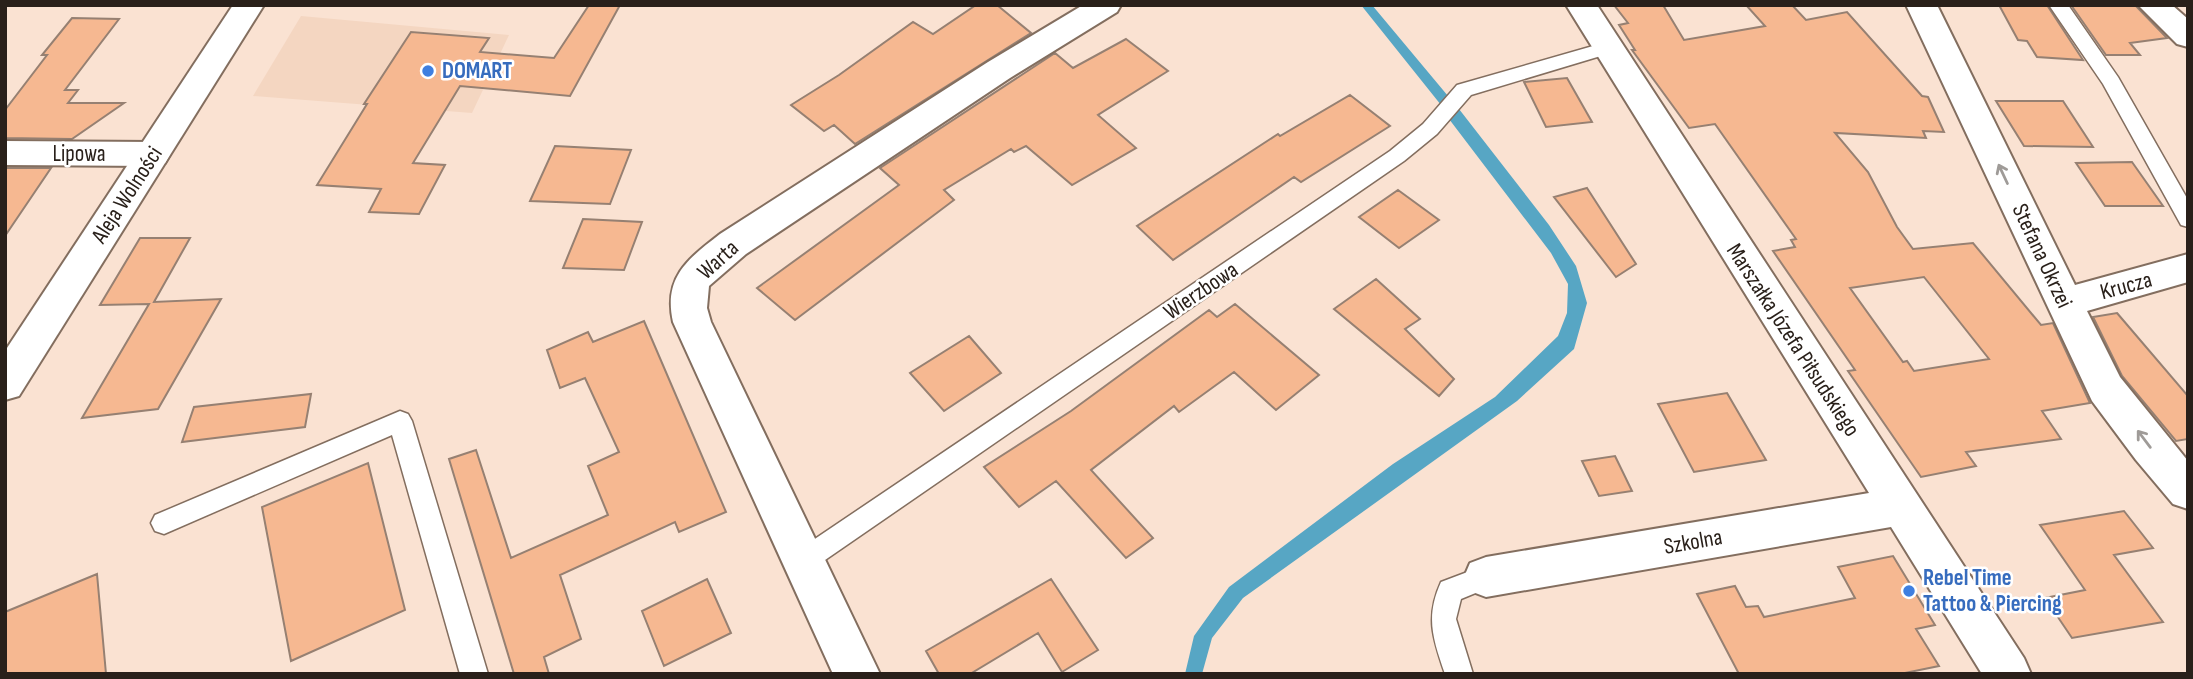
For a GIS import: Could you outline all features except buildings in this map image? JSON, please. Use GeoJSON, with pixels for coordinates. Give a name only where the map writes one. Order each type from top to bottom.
{"type":"FeatureCollection","features":[{"type":"Feature","properties":{"kind":"street","name":"Aleja Wolności"},"geometry":{"type":"LineString","coordinates":[[5,384],[249,5]]}},
{"type":"Feature","properties":{"kind":"street","name":"Warta"},"geometry":{"type":"LineString","coordinates":[[857,674],[692,322],[685,303],[689,289],[701,271],[733,244],[999,70],[1106,5]]}},
{"type":"Feature","properties":{"kind":"street","name":"Marszałka Józefa Piłsudskiego"},"geometry":{"type":"LineString","coordinates":[[1581,5],[2008,674]]}},
{"type":"Feature","properties":{"kind":"street","name":"Stefana Okrzei"},"geometry":{"type":"LineString","coordinates":[[1921,5],[2106,389],[2150,448],[2188,491]]}},
{"type":"Feature","properties":{"kind":"street"},"geometry":{"type":"LineString","coordinates":[[2153,5],[2188,37]]}},
{"type":"Feature","properties":{"kind":"street","name":"Lipowa"},"geometry":{"type":"LineString","coordinates":[[5,153],[153,154]]}},
{"type":"Feature","properties":{"kind":"street","name":"Krucza"},"geometry":{"type":"LineString","coordinates":[[2064,303],[2188,268]]}},
{"type":"Feature","properties":{"kind":"street","name":"Szkolna"},"geometry":{"type":"LineString","coordinates":[[1486,577],[1900,507]]}},
{"type":"Feature","properties":{"kind":"lane"},"geometry":{"type":"LineString","coordinates":[[2058,5],[2080,33],[2126,108],[2188,219]]}},
{"type":"Feature","properties":{"kind":"lane","name":"Wierzbowa"},"geometry":{"type":"LineString","coordinates":[[803,561],[1397,156],[1430,129],[1464,90],[1607,48]]}},
{"type":"Feature","properties":{"kind":"lane"},"geometry":{"type":"LineString","coordinates":[[164,523],[400,421],[474,674]]}},
{"type":"Feature","properties":{"kind":"lane"},"geometry":{"type":"LineString","coordinates":[[1459,674],[1443,619],[1450,591],[1486,577]]}},
{"type":"Feature","properties":{"kind":"shaded area"},"geometry":{"type":"Polygon","coordinates":[[[301,16],[509,35],[472,113],[253,96],[301,16]]]}},
{"type":"Feature","properties":{"kind":"water"},"geometry":{"type":"Polygon","coordinates":[[[1361,5],[1372,5],[1448,96],[1441,105],[1361,5]]]}},
{"type":"Feature","properties":{"kind":"water"},"geometry":{"type":"Polygon","coordinates":[[[1459,109],[1549,225],[1576,266],[1587,303],[1574,349],[1517,401],[1243,598],[1212,638],[1202,674],[1185,674],[1194,636],[1229,587],[1393,464],[1495,397],[1558,336],[1567,313],[1568,284],[1551,253],[1449,119],[1459,109]]]}},
{"type":"Feature","properties":{"kind":"place","name":"DOMART"},"geometry":{"type":"Point","coordinates":[428,71]}},
{"type":"Feature","properties":{"kind":"place","name":"Rebel Time Tattoo & Piercing"},"geometry":{"type":"Point","coordinates":[1909,591]}}]}
